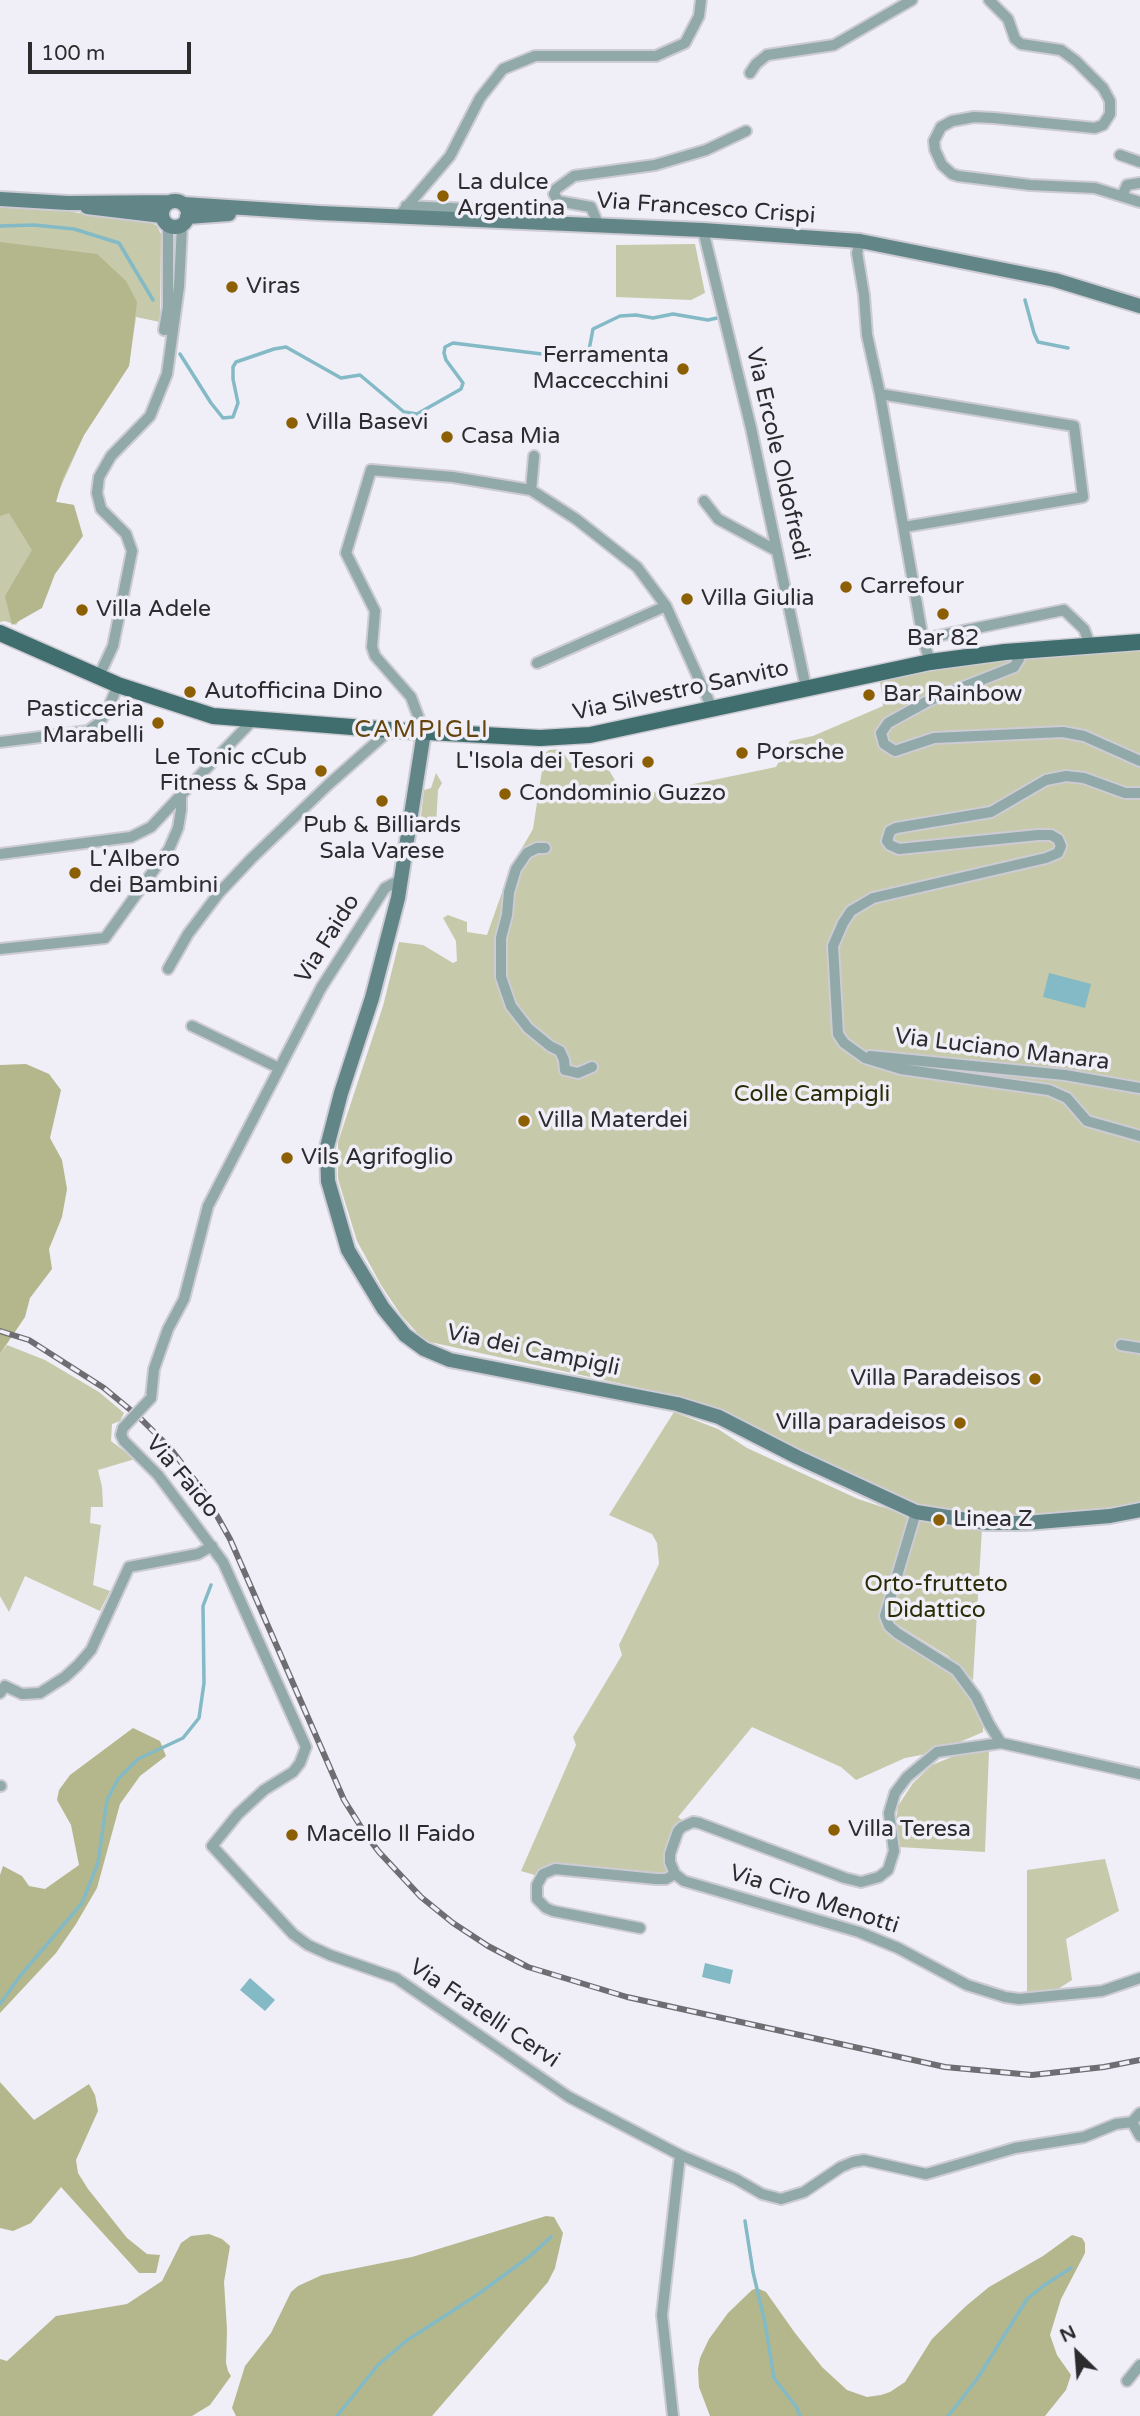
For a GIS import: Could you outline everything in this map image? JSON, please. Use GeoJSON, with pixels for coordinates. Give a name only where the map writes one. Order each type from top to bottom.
{"type":"FeatureCollection","features":[{"type":"Feature","properties":{"kind":"main road","name":"Via Silvestro Sanvito"},"geometry":{"type":"LineString","coordinates":[[0,633],[118,685],[213,716],[540,738],[577,737],[930,662],[1019,650],[1140,642]]}},
{"type":"Feature","properties":{"kind":"street"},"geometry":{"type":"LineString","coordinates":[[402,212],[450,156],[480,98],[503,69],[535,57],[656,56],[685,43],[699,16],[701,0]]}},
{"type":"Feature","properties":{"kind":"street"},"geometry":{"type":"LineString","coordinates":[[750,74],[756,64],[767,55],[834,45],[912,0]]}},
{"type":"Feature","properties":{"kind":"street"},"geometry":{"type":"LineString","coordinates":[[989,0],[1008,19],[1015,39],[1021,44],[1061,50],[1076,61],[1102,88],[1110,101],[1110,114],[1103,125],[1095,128],[984,118],[952,121],[941,127],[936,134],[935,150],[942,164],[958,176],[1030,185],[1095,188],[1140,202]]}},
{"type":"Feature","properties":{"kind":"street"},"geometry":{"type":"LineString","coordinates":[[1000,10],[1009,0]]}},
{"type":"Feature","properties":{"kind":"street"},"geometry":{"type":"LineString","coordinates":[[598,224],[591,207],[558,201],[554,194],[556,189],[574,176],[655,165],[705,150],[746,131]]}},
{"type":"Feature","properties":{"kind":"street"},"geometry":{"type":"LineString","coordinates":[[1120,155],[1140,162]]}},
{"type":"Feature","properties":{"kind":"street"},"geometry":{"type":"LineString","coordinates":[[1122,196],[1127,185],[1140,183]]}},
{"type":"Feature","properties":{"kind":"street","name":"Via Francesco Crispi"},"geometry":{"type":"LineString","coordinates":[[0,199],[68,203],[175,215],[262,210],[402,212],[539,223],[598,224],[859,241],[1055,279],[1140,306]]}},
{"type":"Feature","properties":{"kind":"street"},"geometry":{"type":"LineString","coordinates":[[99,676],[113,646],[132,551],[126,534],[101,509],[97,493],[99,477],[111,456],[150,416],[158,402],[167,374],[168,307],[175,215]]}},
{"type":"Feature","properties":{"kind":"street","name":"Via Ercole Oldofredi"},"geometry":{"type":"LineString","coordinates":[[703,230],[751,428],[806,688]]}},
{"type":"Feature","properties":{"kind":"street"},"geometry":{"type":"LineString","coordinates":[[859,241],[857,253],[867,335],[923,639],[930,662]]}},
{"type":"Feature","properties":{"kind":"street"},"geometry":{"type":"LineString","coordinates":[[880,394],[1074,426],[1083,497],[904,527]]}},
{"type":"Feature","properties":{"kind":"street"},"geometry":{"type":"LineString","coordinates":[[531,490],[534,456]]}},
{"type":"Feature","properties":{"kind":"street"},"geometry":{"type":"LineString","coordinates":[[425,732],[411,697],[375,656],[372,647],[374,611],[346,553],[371,470],[453,477],[531,490],[576,519],[637,567],[666,606],[712,708]]}},
{"type":"Feature","properties":{"kind":"street"},"geometry":{"type":"LineString","coordinates":[[704,501],[718,519],[778,551]]}},
{"type":"Feature","properties":{"kind":"street"},"geometry":{"type":"LineString","coordinates":[[537,663],[666,606]]}},
{"type":"Feature","properties":{"kind":"street"},"geometry":{"type":"LineString","coordinates":[[923,639],[1064,610],[1084,629],[1090,646]]}},
{"type":"Feature","properties":{"kind":"street"},"geometry":{"type":"LineString","coordinates":[[1019,650],[1019,659],[1014,667],[928,701],[888,723],[881,733],[884,744],[895,751],[934,737],[1063,732],[1083,736],[1140,761]]}},
{"type":"Feature","properties":{"kind":"street"},"geometry":{"type":"LineString","coordinates":[[0,743],[88,732],[99,723],[118,685]]}},
{"type":"Feature","properties":{"kind":"street"},"geometry":{"type":"LineString","coordinates":[[0,854],[131,837],[151,827],[251,720]]}},
{"type":"Feature","properties":{"kind":"street"},"geometry":{"type":"LineString","coordinates":[[168,969],[188,934],[243,867],[330,783],[390,730]]}},
{"type":"Feature","properties":{"kind":"street","name":"Via dei Campigli"},"geometry":{"type":"LineString","coordinates":[[425,732],[402,879],[372,998],[341,1093],[327,1147],[328,1181],[348,1250],[383,1308],[405,1335],[424,1349],[450,1360],[699,1410],[719,1417],[797,1457],[916,1512],[986,1523],[1026,1523],[1110,1516],[1140,1510]]}},
{"type":"Feature","properties":{"kind":"street","name":"Via Luciano Manara"},"geometry":{"type":"LineString","coordinates":[[1140,793],[1125,793],[1084,778],[1066,776],[1046,780],[991,812],[896,828],[890,831],[887,841],[899,849],[1038,835],[1051,835],[1058,839],[1062,846],[1053,856],[873,898],[851,911],[833,946],[837,1029],[844,1043],[861,1055],[882,1065],[901,1069],[1049,1090],[1067,1097],[1087,1121],[1140,1136]]}},
{"type":"Feature","properties":{"kind":"street"},"geometry":{"type":"LineString","coordinates":[[0,949],[105,938],[169,849],[178,828],[181,794]]}},
{"type":"Feature","properties":{"kind":"street"},"geometry":{"type":"LineString","coordinates":[[545,848],[537,848],[527,853],[516,869],[501,938],[501,977],[511,1006],[528,1028],[560,1051],[565,1070],[578,1073],[592,1067]]}},
{"type":"Feature","properties":{"kind":"street","name":"Via Faido"},"geometry":{"type":"LineString","coordinates":[[212,1846],[264,1790],[293,1772],[300,1763],[306,1746],[223,1562],[158,1475],[121,1435],[123,1428],[150,1398],[154,1369],[168,1329],[184,1300],[207,1208],[321,988],[385,888],[402,879]]}},
{"type":"Feature","properties":{"kind":"street"},"geometry":{"type":"LineString","coordinates":[[192,1026],[279,1068]]}},
{"type":"Feature","properties":{"kind":"street","name":"Via Luciano Manara"},"geometry":{"type":"LineString","coordinates":[[861,1055],[1065,1075],[1139,1088]]}},
{"type":"Feature","properties":{"kind":"street"},"geometry":{"type":"LineString","coordinates":[[1121,1345],[1140,1348]]}},
{"type":"Feature","properties":{"kind":"street"},"geometry":{"type":"LineString","coordinates":[[916,1512],[885,1616],[889,1626],[897,1633],[956,1671],[975,1697],[1001,1743]]}},
{"type":"Feature","properties":{"kind":"street"},"geometry":{"type":"LineString","coordinates":[[0,1693],[5,1686],[22,1694],[40,1693],[78,1665],[91,1650],[130,1567],[198,1554],[212,1546]]}},
{"type":"Feature","properties":{"kind":"street","name":"Via Ciro Menotti"},"geometry":{"type":"LineString","coordinates":[[1140,1774],[1001,1743],[937,1752],[907,1776],[895,1793],[889,1813],[894,1851],[888,1870],[879,1877],[861,1882],[693,1822],[682,1826],[678,1831],[670,1854],[670,1862],[676,1874],[684,1881],[859,1932],[898,1948],[967,1985],[1005,1997],[1020,1999],[1102,1991],[1140,1978]]}},
{"type":"Feature","properties":{"kind":"street","name":"Via Fratelli Cervi"},"geometry":{"type":"LineString","coordinates":[[212,1846],[300,1940],[330,1955],[396,1978],[569,2097],[762,2194],[781,2199],[804,2192],[841,2167],[864,2160],[926,2175],[1015,2148],[1084,2137],[1136,2117]]}},
{"type":"Feature","properties":{"kind":"street","name":"Via Ciro Menotti"},"geometry":{"type":"LineString","coordinates":[[640,1928],[546,1908],[537,1899],[537,1885],[543,1874],[555,1869],[656,1879],[666,1879],[676,1874]]}},
{"type":"Feature","properties":{"kind":"street"},"geometry":{"type":"LineString","coordinates":[[1136,2117],[1140,2136]]}},
{"type":"Feature","properties":{"kind":"street"},"geometry":{"type":"LineString","coordinates":[[673,2416],[662,2315],[680,2155]]}},
{"type":"Feature","properties":{"kind":"street"},"geometry":{"type":"LineString","coordinates":[[1127,2381],[1140,2365]]}},
{"type":"Feature","properties":{"kind":"green space"},"geometry":{"type":"Polygon","coordinates":[[[0,206],[51,209],[149,221],[157,226],[161,234],[160,322],[136,317],[129,366],[84,435],[57,495],[56,502],[74,505],[74,534],[16,625],[0,622],[0,206]]]}},
{"type":"Feature","properties":{"kind":"green space"},"geometry":{"type":"Polygon","coordinates":[[[0,242],[97,254],[126,281],[137,302],[129,366],[84,435],[63,478],[56,502],[74,505],[83,536],[55,574],[42,608],[12,625],[5,596],[32,550],[9,513],[0,516],[0,242]]]}},
{"type":"Feature","properties":{"kind":"green space"},"geometry":{"type":"Polygon","coordinates":[[[695,244],[705,293],[691,300],[616,297],[616,245],[695,244]]]}},
{"type":"Feature","properties":{"kind":"green space","name":"Colle Campigli"},"geometry":{"type":"Polygon","coordinates":[[[1140,645],[1140,1505],[1025,1520],[913,1509],[719,1409],[677,1396],[430,1342],[420,1336],[401,1315],[381,1285],[357,1241],[338,1179],[338,1142],[383,1006],[399,942],[423,945],[453,963],[457,961],[456,941],[443,918],[448,915],[467,922],[467,932],[487,935],[511,867],[533,829],[542,770],[539,767],[541,756],[549,750],[561,749],[570,763],[601,760],[602,765],[613,763],[610,772],[626,798],[776,767],[790,741],[813,736],[883,706],[880,681],[973,659],[1140,645]]]}},
{"type":"Feature","properties":{"kind":"green space"},"geometry":{"type":"Polygon","coordinates":[[[436,773],[442,783],[438,790],[436,825],[420,824],[424,790],[431,788],[436,773]]]}},
{"type":"Feature","properties":{"kind":"green space"},"geometry":{"type":"Polygon","coordinates":[[[26,1064],[49,1074],[61,1090],[50,1138],[62,1160],[67,1189],[62,1217],[49,1249],[52,1269],[30,1298],[25,1317],[0,1354],[0,1065],[26,1064]]]}},
{"type":"Feature","properties":{"kind":"green space"},"geometry":{"type":"Polygon","coordinates":[[[7,1345],[45,1360],[99,1392],[124,1413],[120,1421],[112,1424],[111,1441],[135,1459],[98,1470],[103,1507],[91,1507],[90,1523],[101,1525],[93,1585],[110,1591],[100,1611],[25,1576],[9,1612],[0,1596],[0,1354],[7,1345]]]}},
{"type":"Feature","properties":{"kind":"green space"},"geometry":{"type":"Polygon","coordinates":[[[674,1412],[718,1429],[747,1448],[858,1499],[910,1516],[882,1619],[892,1636],[935,1660],[957,1678],[983,1720],[983,1732],[937,1752],[905,1758],[856,1780],[841,1767],[752,1727],[678,1817],[687,1824],[670,1854],[675,1874],[666,1879],[555,1869],[538,1876],[521,1871],[576,1745],[573,1737],[622,1655],[619,1645],[659,1564],[657,1543],[652,1534],[609,1515],[674,1412]]]}},
{"type":"Feature","properties":{"kind":"green space","name":"Orto-frutteto Didattico"},"geometry":{"type":"Polygon","coordinates":[[[915,1516],[982,1528],[973,1680],[948,1656],[896,1624],[889,1613],[915,1516]]]}},
{"type":"Feature","properties":{"kind":"green space"},"geometry":{"type":"Polygon","coordinates":[[[133,1728],[160,1741],[166,1756],[140,1776],[120,1804],[97,1888],[76,1924],[56,1953],[0,2013],[0,1875],[3,1866],[22,1876],[29,1886],[45,1889],[79,1865],[71,1825],[57,1800],[59,1790],[70,1775],[133,1728]]]}},
{"type":"Feature","properties":{"kind":"green space"},"geometry":{"type":"Polygon","coordinates":[[[989,1751],[985,1852],[899,1847],[896,1822],[898,1806],[913,1783],[932,1765],[954,1756],[989,1751]]]}},
{"type":"Feature","properties":{"kind":"green space"},"geometry":{"type":"Polygon","coordinates":[[[1105,1859],[1119,1911],[1066,1939],[1072,1980],[1055,1991],[1027,1993],[1027,1870],[1105,1859]]]}},
{"type":"Feature","properties":{"kind":"green space"},"geometry":{"type":"Polygon","coordinates":[[[0,2082],[34,2120],[89,2084],[95,2095],[98,2111],[76,2160],[78,2173],[127,2238],[147,2254],[160,2255],[156,2273],[139,2273],[61,2187],[31,2223],[13,2231],[0,2228],[0,2082]]]}},
{"type":"Feature","properties":{"kind":"green space"},"geometry":{"type":"Polygon","coordinates":[[[546,2216],[554,2217],[563,2233],[555,2268],[548,2282],[432,2416],[236,2416],[232,2408],[245,2366],[271,2333],[291,2292],[298,2286],[322,2275],[412,2257],[546,2216]]]}},
{"type":"Feature","properties":{"kind":"green space"},"geometry":{"type":"Polygon","coordinates":[[[209,2234],[222,2239],[230,2246],[224,2282],[226,2363],[231,2376],[210,2405],[192,2416],[0,2416],[0,2359],[7,2361],[56,2316],[127,2304],[162,2281],[181,2243],[191,2236],[209,2234]]]}},
{"type":"Feature","properties":{"kind":"green space"},"geometry":{"type":"Polygon","coordinates":[[[1072,2235],[1082,2238],[1085,2253],[1061,2299],[1050,2335],[1057,2355],[1071,2375],[1066,2390],[1045,2416],[710,2416],[699,2387],[700,2358],[709,2339],[728,2313],[752,2290],[757,2288],[766,2292],[822,2367],[847,2390],[867,2397],[881,2395],[905,2382],[932,2339],[966,2306],[989,2287],[1043,2256],[1072,2235]]]}},
{"type":"Feature","properties":{"kind":"water"},"geometry":{"type":"Polygon","coordinates":[[[1049,973],[1091,984],[1085,1008],[1043,997],[1049,973]]]}},
{"type":"Feature","properties":{"kind":"water"},"geometry":{"type":"Polygon","coordinates":[[[705,1963],[733,1970],[730,1984],[702,1977],[705,1963]]]}},
{"type":"Feature","properties":{"kind":"water"},"geometry":{"type":"Polygon","coordinates":[[[250,1978],[275,2000],[265,2011],[240,1990],[250,1978]]]}},
{"type":"Feature","properties":{"kind":"waterway"},"geometry":{"type":"LineString","coordinates":[[0,226],[34,225],[74,229],[119,243],[153,300]]}},
{"type":"Feature","properties":{"kind":"waterway"},"geometry":{"type":"LineString","coordinates":[[1025,300],[1038,342],[1068,348]]}},
{"type":"Feature","properties":{"kind":"waterway"},"geometry":{"type":"LineString","coordinates":[[180,354],[223,418],[233,417],[238,403],[233,379],[236,362],[286,347],[341,378],[360,375],[404,412],[417,414],[461,389],[463,383],[444,353],[445,347],[453,343],[574,358],[589,350],[593,329],[620,316],[653,318],[673,314],[708,320],[717,318]]}},
{"type":"Feature","properties":{"kind":"waterway"},"geometry":{"type":"LineString","coordinates":[[0,2004],[20,1976],[82,1903],[98,1863],[107,1800],[118,1779],[138,1759],[183,1738],[199,1718],[204,1683],[203,1606],[211,1585]]}},
{"type":"Feature","properties":{"kind":"waterway"},"geometry":{"type":"LineString","coordinates":[[745,2221],[774,2378],[800,2416]]}},
{"type":"Feature","properties":{"kind":"waterway"},"geometry":{"type":"LineString","coordinates":[[337,2416],[378,2365],[406,2341],[477,2295],[551,2237]]}},
{"type":"Feature","properties":{"kind":"waterway"},"geometry":{"type":"LineString","coordinates":[[948,2416],[977,2379],[1027,2299],[1071,2268]]}},
{"type":"Feature","properties":{"kind":"railway"},"geometry":{"type":"LineString","coordinates":[[0,1331],[29,1340],[104,1388],[170,1448],[203,1491],[230,1539],[344,1800],[366,1835],[421,1897],[488,1946],[528,1967],[627,1997],[945,2067],[1032,2075],[1140,2060]]}},
{"type":"Feature","properties":{"kind":"place","name":"La dulce Argentina"},"geometry":{"type":"Point","coordinates":[443,196]}},
{"type":"Feature","properties":{"kind":"place","name":"Viras"},"geometry":{"type":"Point","coordinates":[232,287]}},
{"type":"Feature","properties":{"kind":"place","name":"Ferramenta Maccecchini"},"geometry":{"type":"Point","coordinates":[683,369]}},
{"type":"Feature","properties":{"kind":"place","name":"Villa Basevi"},"geometry":{"type":"Point","coordinates":[292,423]}},
{"type":"Feature","properties":{"kind":"place","name":"Casa Mia"},"geometry":{"type":"Point","coordinates":[447,437]}},
{"type":"Feature","properties":{"kind":"place","name":"Carrefour"},"geometry":{"type":"Point","coordinates":[846,587]}},
{"type":"Feature","properties":{"kind":"place","name":"Villa Giulia"},"geometry":{"type":"Point","coordinates":[687,599]}},
{"type":"Feature","properties":{"kind":"place","name":"Villa Adele"},"geometry":{"type":"Point","coordinates":[82,610]}},
{"type":"Feature","properties":{"kind":"place","name":"Bar 82"},"geometry":{"type":"Point","coordinates":[943,614]}},
{"type":"Feature","properties":{"kind":"place","name":"Autofficina Dino"},"geometry":{"type":"Point","coordinates":[190,692]}},
{"type":"Feature","properties":{"kind":"place","name":"Bar Rainbow"},"geometry":{"type":"Point","coordinates":[869,695]}},
{"type":"Feature","properties":{"kind":"place","name":"Pasticceria Marabelli"},"geometry":{"type":"Point","coordinates":[158,723]}},
{"type":"Feature","properties":{"kind":"place","name":"Porsche"},"geometry":{"type":"Point","coordinates":[742,753]}},
{"type":"Feature","properties":{"kind":"place","name":"L'Isola dei Tesori"},"geometry":{"type":"Point","coordinates":[648,762]}},
{"type":"Feature","properties":{"kind":"place","name":"Le Tonic cCub Fitness & Spa"},"geometry":{"type":"Point","coordinates":[321,771]}},
{"type":"Feature","properties":{"kind":"place","name":"Condominio Guzzo"},"geometry":{"type":"Point","coordinates":[505,794]}},
{"type":"Feature","properties":{"kind":"place","name":"Pub & Billiards Sala Varese"},"geometry":{"type":"Point","coordinates":[382,801]}},
{"type":"Feature","properties":{"kind":"place","name":"L'Albero dei Bambini"},"geometry":{"type":"Point","coordinates":[75,873]}},
{"type":"Feature","properties":{"kind":"place","name":"Villa Materdei"},"geometry":{"type":"Point","coordinates":[524,1121]}},
{"type":"Feature","properties":{"kind":"place","name":"Vils Agrifoglio"},"geometry":{"type":"Point","coordinates":[287,1158]}},
{"type":"Feature","properties":{"kind":"place","name":"Villa Paradeisos"},"geometry":{"type":"Point","coordinates":[1035,1379]}},
{"type":"Feature","properties":{"kind":"place","name":"Villa paradeisos"},"geometry":{"type":"Point","coordinates":[960,1423]}},
{"type":"Feature","properties":{"kind":"place","name":"Linea Z"},"geometry":{"type":"Point","coordinates":[939,1520]}},
{"type":"Feature","properties":{"kind":"place","name":"Villa Teresa"},"geometry":{"type":"Point","coordinates":[834,1830]}},
{"type":"Feature","properties":{"kind":"place","name":"Macello Il Faido"},"geometry":{"type":"Point","coordinates":[292,1835]}},
{"type":"Feature","properties":{"kind":"district","name":"CAMPIGLI"},"geometry":{"type":"Point","coordinates":[422,731]}}]}
